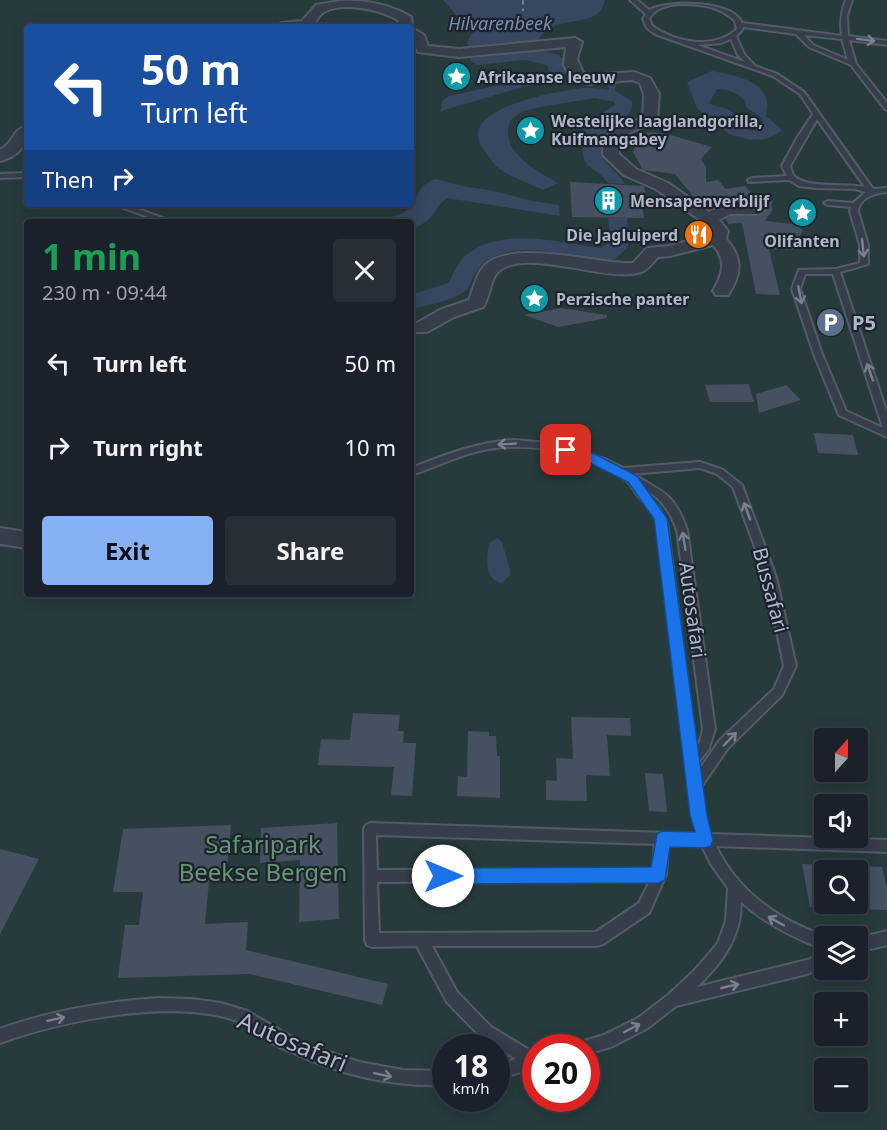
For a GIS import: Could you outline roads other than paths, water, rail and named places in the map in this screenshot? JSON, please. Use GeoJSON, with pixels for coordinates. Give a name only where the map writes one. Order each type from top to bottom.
{"type":"FeatureCollection","features":[{"type":"Feature","properties":{"kind":"street"},"geometry":{"type":"LineString","coordinates":[[304,24],[320,8],[342,3],[363,4],[396,12],[406,20],[406,24]]}},
{"type":"Feature","properties":{"kind":"street"},"geometry":{"type":"LineString","coordinates":[[414,34],[419,38],[423,49],[445,52],[575,42],[570,52],[574,74],[587,81],[625,75],[643,78],[653,97],[650,120],[619,131],[610,146],[611,156],[630,172],[662,186],[670,194],[709,219],[720,231],[716,238],[670,251],[653,252],[638,268],[616,269],[540,258],[506,260],[489,271],[477,303],[448,313],[414,330]]}},
{"type":"Feature","properties":{"kind":"street"},"geometry":{"type":"LineString","coordinates":[[0,156],[16,147],[20,136],[24,133]]}},
{"type":"Feature","properties":{"kind":"street"},"geometry":{"type":"LineString","coordinates":[[709,219],[727,209],[758,209]]}},
{"type":"Feature","properties":{"kind":"street"},"geometry":{"type":"LineString","coordinates":[[716,238],[729,251],[731,264],[732,275],[723,291]]}},
{"type":"Feature","properties":{"kind":"street"},"geometry":{"type":"LineString","coordinates":[[0,536],[24,540]]}},
{"type":"Feature","properties":{"kind":"lane"},"geometry":{"type":"LineString","coordinates":[[633,0],[648,13]]}},
{"type":"Feature","properties":{"kind":"lane"},"geometry":{"type":"LineString","coordinates":[[849,0],[844,8],[844,38],[853,64],[887,108]]}},
{"type":"Feature","properties":{"kind":"lane"},"geometry":{"type":"LineString","coordinates":[[740,25],[734,15],[718,7],[679,1],[663,5],[648,13],[646,19],[654,32],[763,71],[792,85],[802,93],[871,191]]}},
{"type":"Feature","properties":{"kind":"lane"},"geometry":{"type":"LineString","coordinates":[[682,42],[711,43],[733,36],[740,25]]}},
{"type":"Feature","properties":{"kind":"lane"},"geometry":{"type":"LineString","coordinates":[[740,25],[887,43]]}},
{"type":"Feature","properties":{"kind":"lane"},"geometry":{"type":"LineString","coordinates":[[798,32],[812,46],[853,64]]}},
{"type":"Feature","properties":{"kind":"lane"},"geometry":{"type":"LineString","coordinates":[[733,36],[741,55],[763,71]]}},
{"type":"Feature","properties":{"kind":"lane"},"geometry":{"type":"LineString","coordinates":[[791,178],[786,166],[817,114]]}},
{"type":"Feature","properties":{"kind":"lane"},"geometry":{"type":"LineString","coordinates":[[0,176],[24,175]]}},
{"type":"Feature","properties":{"kind":"lane"},"geometry":{"type":"LineString","coordinates":[[752,180],[791,178],[802,184],[815,186],[855,187],[871,191],[887,190]]}},
{"type":"Feature","properties":{"kind":"lane"},"geometry":{"type":"LineString","coordinates":[[871,191],[855,205],[854,214],[864,245],[864,264],[836,271],[802,272],[796,289],[818,354],[842,413],[887,434]]}},
{"type":"Feature","properties":{"kind":"lane"},"geometry":{"type":"LineString","coordinates":[[828,203],[855,205]]}},
{"type":"Feature","properties":{"kind":"lane"},"geometry":{"type":"LineString","coordinates":[[126,207],[160,219]]}},
{"type":"Feature","properties":{"kind":"lane"},"geometry":{"type":"LineString","coordinates":[[836,271],[887,427]]}},
{"type":"Feature","properties":{"kind":"lane","name":"Autosafari"},"geometry":{"type":"LineString","coordinates":[[414,471],[466,450],[511,443],[535,444],[566,450],[590,458],[632,479],[652,486],[668,500],[682,530],[709,729],[705,744],[692,761]]}},
{"type":"Feature","properties":{"kind":"lane","name":"Bussafari"},"geometry":{"type":"LineString","coordinates":[[620,472],[700,465],[709,466],[725,474],[737,485],[771,577],[790,666],[778,692],[724,744],[695,785]]}},
{"type":"Feature","properties":{"kind":"lane","name":"Autosafari"},"geometry":{"type":"LineString","coordinates":[[632,479],[640,492],[654,506],[662,524],[699,815],[705,840],[734,888],[762,914],[814,940]]}},
{"type":"Feature","properties":{"kind":"lane"},"geometry":{"type":"LineString","coordinates":[[662,839],[659,875],[644,908],[598,939],[372,940],[370,829],[887,846]]}},
{"type":"Feature","properties":{"kind":"lane"},"geometry":{"type":"LineString","coordinates":[[371,876],[659,875]]}},
{"type":"Feature","properties":{"kind":"lane"},"geometry":{"type":"LineString","coordinates":[[600,1044],[643,1023],[673,1000],[712,962],[727,942],[732,925],[734,888]]}},
{"type":"Feature","properties":{"kind":"lane"},"geometry":{"type":"LineString","coordinates":[[868,944],[887,938]]}},
{"type":"Feature","properties":{"kind":"lane"},"geometry":{"type":"LineString","coordinates":[[421,940],[452,997],[486,1032],[522,1054]]}},
{"type":"Feature","properties":{"kind":"lane"},"geometry":{"type":"LineString","coordinates":[[673,1000],[814,964]]}},
{"type":"Feature","properties":{"kind":"lane","name":"Autosafari"},"geometry":{"type":"LineString","coordinates":[[0,1036],[26,1025],[78,1014],[198,1005],[247,1018],[279,1038],[336,1063],[387,1077],[432,1078]]}},
{"type":"Feature","properties":{"kind":"water","name":"Hilvarenbeek"},"geometry":{"type":"Polygon","coordinates":[[[443,0],[605,0],[601,10],[594,16],[554,27],[544,33],[536,43],[490,48],[469,46],[467,42],[477,24],[474,19],[456,15],[443,0]]]}},
{"type":"Feature","properties":{"kind":"water"},"geometry":{"type":"Polygon","coordinates":[[[540,50],[559,55],[566,61],[567,71],[559,80],[523,87],[441,111],[442,101],[449,96],[536,77],[549,71],[547,65],[525,60],[478,65],[470,58],[540,50]]]}},
{"type":"Feature","properties":{"kind":"water"},"geometry":{"type":"Polygon","coordinates":[[[712,71],[746,79],[765,94],[766,116],[782,130],[765,139],[750,140],[729,134],[697,108],[687,82],[712,71]],[[717,89],[709,103],[732,112],[747,129],[757,129],[763,126],[762,118],[746,107],[744,100],[738,95],[728,90],[717,89]]]}},
{"type":"Feature","properties":{"kind":"water"},"geometry":{"type":"Polygon","coordinates":[[[604,79],[616,84],[615,91],[632,101],[628,115],[609,133],[602,148],[604,160],[625,184],[608,183],[585,162],[583,157],[586,123],[615,105],[614,102],[595,98],[540,107],[521,112],[510,121],[508,132],[515,151],[530,166],[558,183],[543,190],[502,171],[483,149],[478,135],[483,123],[495,113],[531,98],[551,93],[584,88],[609,90],[608,86],[599,81],[604,79]]]}},
{"type":"Feature","properties":{"kind":"water"},"geometry":{"type":"Polygon","coordinates":[[[435,179],[559,205],[560,216],[447,198],[429,219],[414,228],[414,219],[386,219],[414,207],[414,200],[428,182],[435,179]]]}},
{"type":"Feature","properties":{"kind":"water"},"geometry":{"type":"Polygon","coordinates":[[[608,218],[627,218],[628,247],[615,259],[601,260],[529,250],[501,254],[480,267],[464,292],[445,301],[414,308],[414,294],[448,283],[465,256],[496,241],[531,238],[601,248],[610,242],[608,218]]]}},
{"type":"Feature","properties":{"kind":"water"},"geometry":{"type":"Polygon","coordinates":[[[497,538],[502,542],[510,570],[510,575],[502,583],[492,577],[488,567],[489,543],[497,538]]]}},
{"type":"Feature","properties":{"kind":"place","name":"Afrikaanse leeuw"},"geometry":{"type":"Point","coordinates":[456,77]}},
{"type":"Feature","properties":{"kind":"place","name":"Westelijke laaglandgorilla, Kuifmangabey"},"geometry":{"type":"Point","coordinates":[530,130]}},
{"type":"Feature","properties":{"kind":"place","name":"Mensapenverblijf"},"geometry":{"type":"Point","coordinates":[609,201]}},
{"type":"Feature","properties":{"kind":"place","name":"Olifanten"},"geometry":{"type":"Point","coordinates":[802,213]}},
{"type":"Feature","properties":{"kind":"place","name":"Die Jagluiperd"},"geometry":{"type":"Point","coordinates":[699,235]}},
{"type":"Feature","properties":{"kind":"place","name":"Perzische panter"},"geometry":{"type":"Point","coordinates":[535,299]}},
{"type":"Feature","properties":{"kind":"place","name":"P5"},"geometry":{"type":"Point","coordinates":[831,322]}},
{"type":"Feature","properties":{"kind":"park label","name":"Safaripark Beekse Bergen"},"geometry":{"type":"Point","coordinates":[263,857]}}]}
